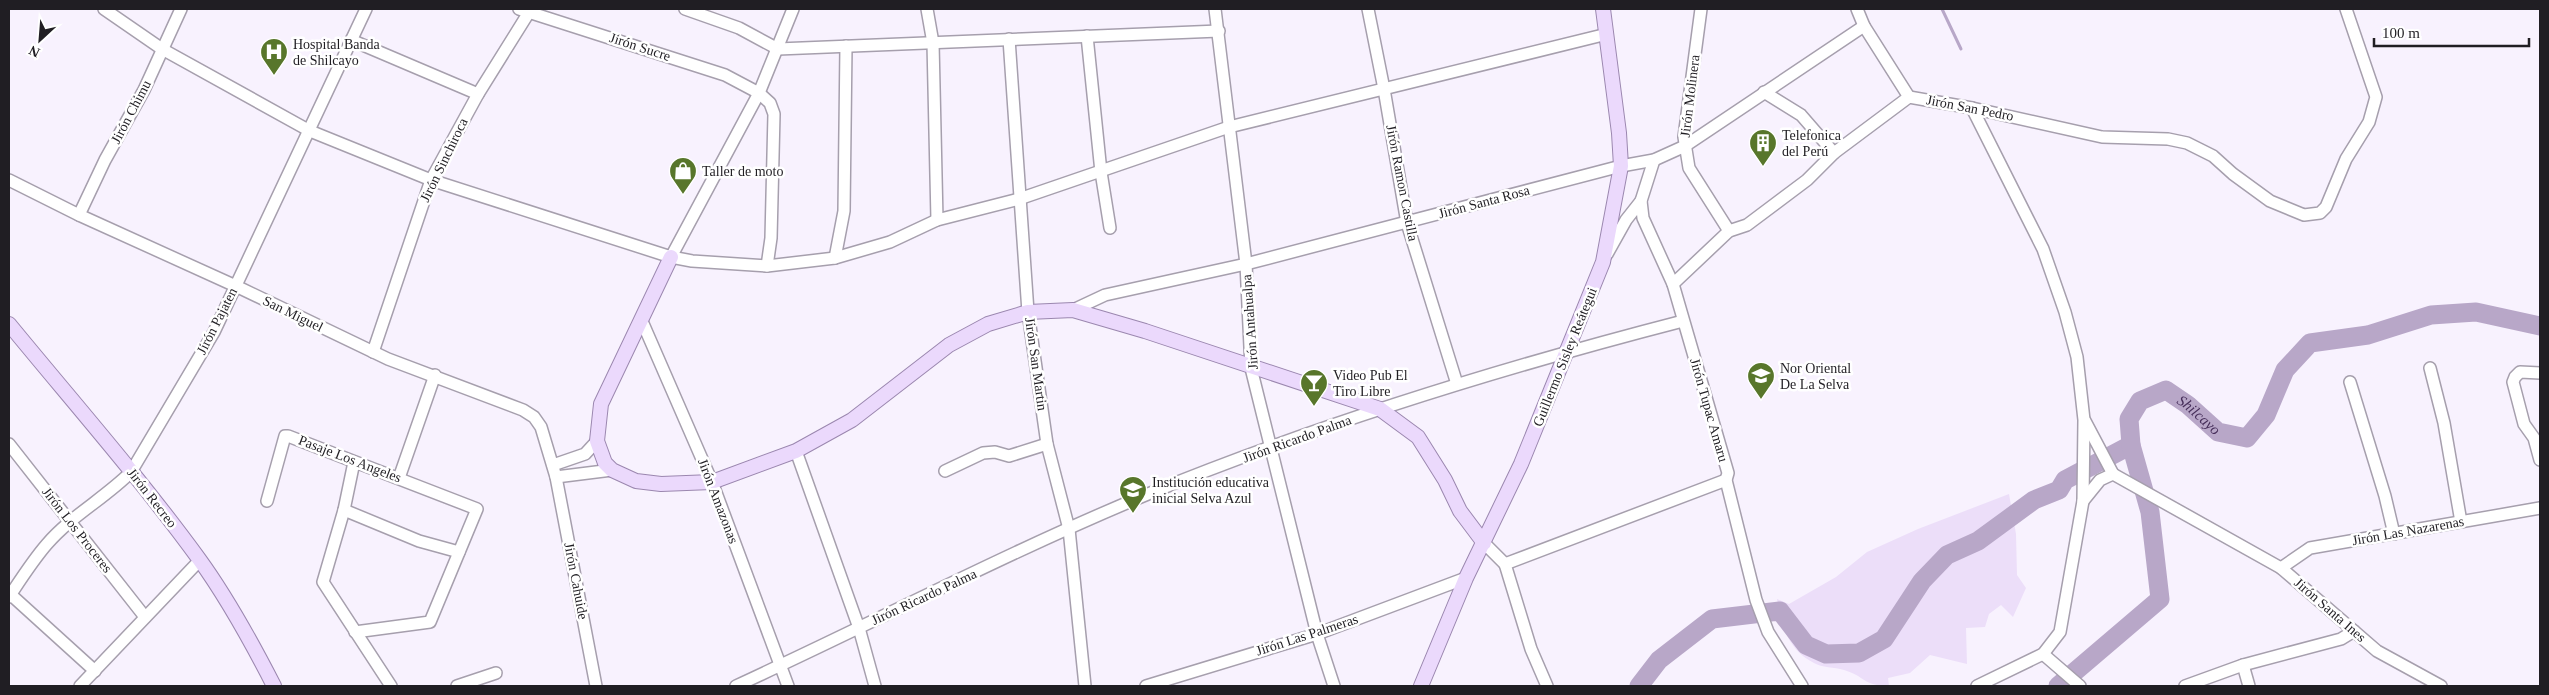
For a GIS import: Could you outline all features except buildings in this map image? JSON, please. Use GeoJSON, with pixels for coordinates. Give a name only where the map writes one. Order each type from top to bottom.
{"type":"FeatureCollection","features":[{"type":"Feature","properties":{"kind":"main road","name":"Guillermo Sisley Reátegui"},"geometry":{"type":"LineString","coordinates":[[1421,686],[1466,578],[1521,464],[1603,262],[1621,166],[1603,9]]}},
{"type":"Feature","properties":{"kind":"main road"},"geometry":{"type":"LineString","coordinates":[[671,257],[601,404],[597,442],[605,463],[612,470],[636,481],[661,484],[712,482],[796,451],[852,420],[949,345],[988,324],[1028,312],[1073,310],[1145,331],[1251,368],[1380,409],[1418,437],[1445,480],[1460,511],[1484,543]]}},
{"type":"Feature","properties":{"kind":"main road","name":"Jirón Recreo"},"geometry":{"type":"LineString","coordinates":[[9,324],[131,472],[200,560],[252,643],[274,686]]}},
{"type":"Feature","properties":{"kind":"street"},"geometry":{"type":"LineString","coordinates":[[104,9],[162,49],[310,131],[431,180],[671,257],[692,261],[767,266],[834,258],[890,242],[937,220],[1019,198],[1101,172],[1229,127],[1607,34]]}},
{"type":"Feature","properties":{"kind":"street","name":"Jirón Chimu"},"geometry":{"type":"LineString","coordinates":[[79,215],[105,160],[144,90],[181,9]]}},
{"type":"Feature","properties":{"kind":"street","name":"Jirón Pajaten"},"geometry":{"type":"LineString","coordinates":[[9,595],[47,544],[71,521],[113,490],[131,472],[214,332],[366,9]]}},
{"type":"Feature","properties":{"kind":"street"},"geometry":{"type":"LineString","coordinates":[[685,9],[739,28],[778,49],[1218,31]]}},
{"type":"Feature","properties":{"kind":"street"},"geometry":{"type":"LineString","coordinates":[[671,257],[759,93],[793,9]]}},
{"type":"Feature","properties":{"kind":"street"},"geometry":{"type":"LineString","coordinates":[[927,9],[933,43],[937,220]]}},
{"type":"Feature","properties":{"kind":"street","name":"Jirón Antahualpa"},"geometry":{"type":"LineString","coordinates":[[1215,9],[1246,264],[1251,368],[1317,634],[1334,686]]}},
{"type":"Feature","properties":{"kind":"street","name":"Jirón Ramon Castilla"},"geometry":{"type":"LineString","coordinates":[[1368,9],[1407,223],[1456,384]]}},
{"type":"Feature","properties":{"kind":"street","name":"Jirón Molinera"},"geometry":{"type":"LineString","coordinates":[[1701,9],[1684,137],[1685,146],[1689,168],[1729,231]]}},
{"type":"Feature","properties":{"kind":"street"},"geometry":{"type":"LineString","coordinates":[[1857,9],[1864,26],[1909,97]]}},
{"type":"Feature","properties":{"kind":"street","name":"Jirón San Pedro"},"geometry":{"type":"LineString","coordinates":[[1673,284],[1729,231],[1747,225],[1807,180],[1834,153],[1909,97],[1972,108],[2102,137],[2168,139],[2187,143],[2214,156],[2233,174],[2270,201],[2304,215],[2320,213],[2326,207],[2346,159],[2368,122],[2376,97],[2346,9]]}},
{"type":"Feature","properties":{"kind":"street","name":"Jirón Sucre"},"geometry":{"type":"LineString","coordinates":[[526,10],[725,75],[759,93]]}},
{"type":"Feature","properties":{"kind":"street","name":"Jirón Sinchiroca"},"geometry":{"type":"LineString","coordinates":[[374,352],[431,180],[526,10]]}},
{"type":"Feature","properties":{"kind":"street","name":"Jirón Santa Rosa"},"geometry":{"type":"LineString","coordinates":[[1073,310],[1105,295],[1246,264],[1621,166],[1654,160],[1685,146],[1864,26]]}},
{"type":"Feature","properties":{"kind":"street"},"geometry":{"type":"LineString","coordinates":[[1087,36],[1101,172],[1110,228]]}},
{"type":"Feature","properties":{"kind":"street"},"geometry":{"type":"LineString","coordinates":[[351,40],[478,94]]}},
{"type":"Feature","properties":{"kind":"street","name":"Jirón San Martin"},"geometry":{"type":"LineString","coordinates":[[1009,40],[1028,312],[1048,444],[1069,529],[1085,686]]}},
{"type":"Feature","properties":{"kind":"street"},"geometry":{"type":"LineString","coordinates":[[834,258],[844,211],[846,46]]}},
{"type":"Feature","properties":{"kind":"street"},"geometry":{"type":"LineString","coordinates":[[1764,92],[1801,115],[1834,153]]}},
{"type":"Feature","properties":{"kind":"street"},"geometry":{"type":"LineString","coordinates":[[759,93],[770,103],[774,114],[771,238],[767,266]]}},
{"type":"Feature","properties":{"kind":"street"},"geometry":{"type":"LineString","coordinates":[[1972,108],[2046,258],[2065,312],[2077,357],[2084,420],[2083,500],[2060,632],[2046,657],[1977,686]]}},
{"type":"Feature","properties":{"kind":"street","name":"Jirón Tupac Amaru"},"geometry":{"type":"LineString","coordinates":[[1654,160],[1641,201],[1643,218],[1673,284],[1728,473],[1726,480],[1756,600],[1768,632],[1802,686]]}},
{"type":"Feature","properties":{"kind":"street","name":"San Miguel"},"geometry":{"type":"LineString","coordinates":[[9,180],[79,215],[374,352],[531,415],[542,427],[556,477]]}},
{"type":"Feature","properties":{"kind":"street"},"geometry":{"type":"LineString","coordinates":[[1603,262],[1626,220],[1641,201]]}},
{"type":"Feature","properties":{"kind":"street","name":"Jirón Amazonas"},"geometry":{"type":"LineString","coordinates":[[641,319],[712,482],[788,686]]}},
{"type":"Feature","properties":{"kind":"street","name":"Jirón Ricardo Palma"},"geometry":{"type":"LineString","coordinates":[[736,686],[1069,529],[1148,494],[1270,447],[1456,384],[1568,351],[1683,322]]}},
{"type":"Feature","properties":{"kind":"street"},"geometry":{"type":"LineString","coordinates":[[2430,368],[2444,423],[2461,522]]}},
{"type":"Feature","properties":{"kind":"street"},"geometry":{"type":"LineString","coordinates":[[2540,373],[2520,372],[2513,382],[2524,424],[2537,433],[2540,460]]}},
{"type":"Feature","properties":{"kind":"street"},"geometry":{"type":"LineString","coordinates":[[399,478],[435,375]]}},
{"type":"Feature","properties":{"kind":"street"},"geometry":{"type":"LineString","coordinates":[[2350,382],[2385,496],[2394,534]]}},
{"type":"Feature","properties":{"kind":"street"},"geometry":{"type":"LineString","coordinates":[[2083,500],[2100,480],[2114,474],[2084,420]]}},
{"type":"Feature","properties":{"kind":"street","name":"Pasaje Los Angeles"},"geometry":{"type":"LineString","coordinates":[[268,501],[285,436],[477,509],[459,552]]}},
{"type":"Feature","properties":{"kind":"street"},"geometry":{"type":"LineString","coordinates":[[552,465],[585,454],[597,442]]}},
{"type":"Feature","properties":{"kind":"street","name":"Jirón Los Proceres"},"geometry":{"type":"LineString","coordinates":[[9,444],[145,617]]}},
{"type":"Feature","properties":{"kind":"street"},"geometry":{"type":"LineString","coordinates":[[945,471],[983,453],[995,452],[1009,456],[1048,444]]}},
{"type":"Feature","properties":{"kind":"street"},"geometry":{"type":"LineString","coordinates":[[796,451],[859,628],[875,686]]}},
{"type":"Feature","properties":{"kind":"street"},"geometry":{"type":"LineString","coordinates":[[354,462],[344,510],[323,582],[391,686]]}},
{"type":"Feature","properties":{"kind":"street"},"geometry":{"type":"LineString","coordinates":[[556,477],[612,470]]}},
{"type":"Feature","properties":{"kind":"street","name":"Jirón Santa Ines"},"geometry":{"type":"LineString","coordinates":[[2114,474],[2281,568],[2377,651],[2441,686]]}},
{"type":"Feature","properties":{"kind":"street","name":"Jirón Cahuide"},"geometry":{"type":"LineString","coordinates":[[556,477],[596,686]]}},
{"type":"Feature","properties":{"kind":"street"},"geometry":{"type":"LineString","coordinates":[[1505,564],[1726,480]]}},
{"type":"Feature","properties":{"kind":"street","name":"Jirón Las Nazarenas"},"geometry":{"type":"LineString","coordinates":[[2281,568],[2310,548],[2540,508]]}},
{"type":"Feature","properties":{"kind":"street"},"geometry":{"type":"LineString","coordinates":[[344,510],[419,541],[459,552],[429,623],[354,632]]}},
{"type":"Feature","properties":{"kind":"street"},"geometry":{"type":"LineString","coordinates":[[1484,543],[1505,564],[1531,649],[1547,686]]}},
{"type":"Feature","properties":{"kind":"street"},"geometry":{"type":"LineString","coordinates":[[80,686],[200,560]]}},
{"type":"Feature","properties":{"kind":"street","name":"Jirón Las Palmeras"},"geometry":{"type":"LineString","coordinates":[[1146,686],[1317,634],[1466,578]]}},
{"type":"Feature","properties":{"kind":"street"},"geometry":{"type":"LineString","coordinates":[[9,595],[95,671]]}},
{"type":"Feature","properties":{"kind":"street"},"geometry":{"type":"LineString","coordinates":[[2185,686],[2244,666],[2341,639],[2354,631]]}},
{"type":"Feature","properties":{"kind":"street"},"geometry":{"type":"LineString","coordinates":[[2046,657],[2080,686]]}},
{"type":"Feature","properties":{"kind":"street"},"geometry":{"type":"LineString","coordinates":[[2244,666],[2249,686]]}},
{"type":"Feature","properties":{"kind":"street"},"geometry":{"type":"LineString","coordinates":[[457,686],[496,673]]}},
{"type":"Feature","properties":{"kind":"shaded area"},"geometry":{"type":"Polygon","coordinates":[[[2009,494],[2016,534],[2017,575],[2026,588],[2013,617],[2001,605],[1989,614],[1985,627],[1966,628],[1967,664],[1930,655],[1910,673],[1888,678],[1889,686],[1880,686],[1869,683],[1851,672],[1817,665],[1805,658],[1792,644],[1781,618],[1777,599],[1789,604],[1836,577],[1867,552],[1918,529],[2009,494]]]}},
{"type":"Feature","properties":{"kind":"waterway"},"geometry":{"type":"LineString","coordinates":[[1942,9],[1961,49]]}},
{"type":"Feature","properties":{"kind":"waterway","name":"Shilcayo"},"geometry":{"type":"LineString","coordinates":[[2058,686],[2160,599],[2150,512],[2131,445],[2129,419],[2140,401],[2166,390],[2188,405],[2218,432],[2247,438],[2266,415],[2285,370],[2310,343],[2368,335],[2431,315],[2476,312],[2540,326]]}},
{"type":"Feature","properties":{"kind":"waterway"},"geometry":{"type":"LineString","coordinates":[[1639,686],[1659,660],[1712,619],[1780,611],[1806,645],[1826,654],[1859,653],[1884,639],[1922,581],[1947,555],[1978,541],[2034,500],[2059,490],[2065,480],[2131,445]]}},
{"type":"Feature","properties":{"kind":"place","name":"Hospital Banda de Shilcayo"},"geometry":{"type":"Point","coordinates":[274,76]}},
{"type":"Feature","properties":{"kind":"place","name":"Telefonica del Perú"},"geometry":{"type":"Point","coordinates":[1763,167]}},
{"type":"Feature","properties":{"kind":"place","name":"Taller de moto"},"geometry":{"type":"Point","coordinates":[683,195]}},
{"type":"Feature","properties":{"kind":"place","name":"Nor Oriental De La Selva"},"geometry":{"type":"Point","coordinates":[1761,400]}},
{"type":"Feature","properties":{"kind":"place","name":"Video Pub El Tiro Libre"},"geometry":{"type":"Point","coordinates":[1314,407]}},
{"type":"Feature","properties":{"kind":"place","name":"Institución educativa inicial Selva Azul"},"geometry":{"type":"Point","coordinates":[1133,514]}}]}
